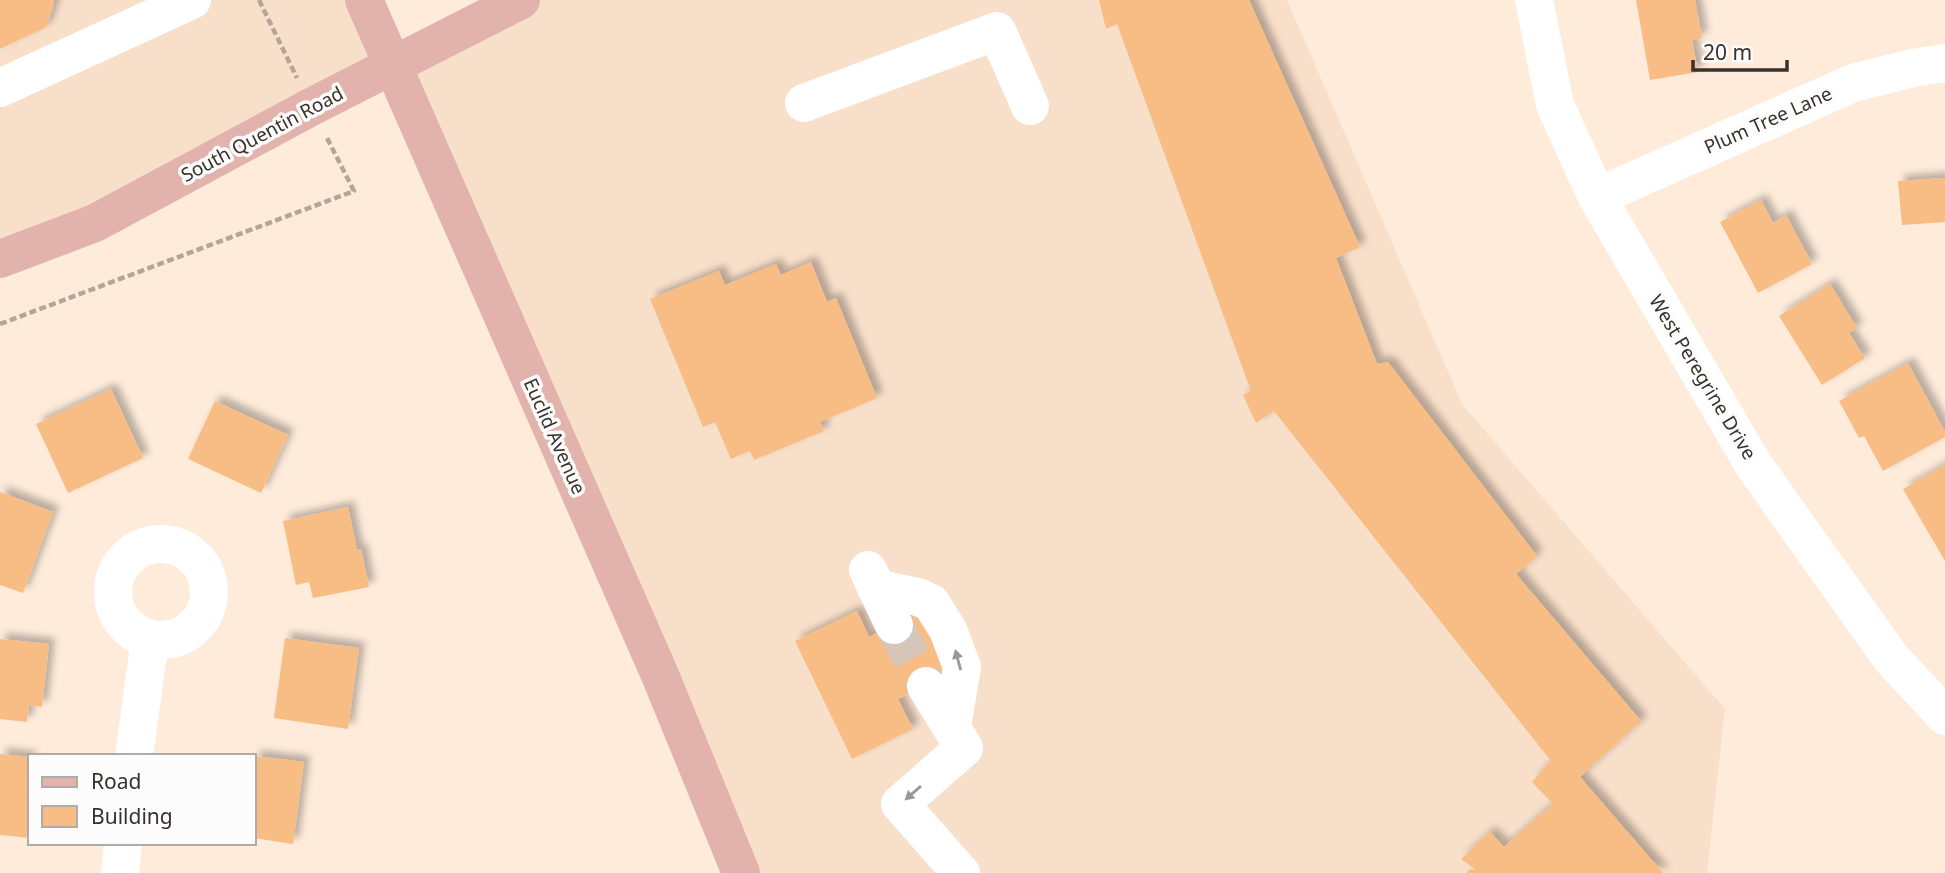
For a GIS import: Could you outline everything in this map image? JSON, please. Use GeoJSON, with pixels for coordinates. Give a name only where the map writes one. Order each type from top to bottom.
{"type":"FeatureCollection","features":[{"type":"Feature","properties":{"kind":"main road","name":"Euclid Avenue"},"geometry":{"type":"LineString","coordinates":[[364,0],[649,650],[741,873]]}},
{"type":"Feature","properties":{"kind":"main road","name":"South Quentin Road"},"geometry":{"type":"LineString","coordinates":[[0,259],[95,223],[392,65],[521,0]]}},
{"type":"Feature","properties":{"kind":"street"},"geometry":{"type":"LineString","coordinates":[[0,88],[120,15],[192,0]]}},
{"type":"Feature","properties":{"kind":"street","name":"West Peregrine Drive"},"geometry":{"type":"LineString","coordinates":[[1534,0],[1555,106],[1597,197],[1753,464],[1891,657],[1945,716]]}},
{"type":"Feature","properties":{"kind":"street"},"geometry":{"type":"LineString","coordinates":[[804,103],[997,31],[1030,106]]}},
{"type":"Feature","properties":{"kind":"street","name":"Plum Tree Lane"},"geometry":{"type":"LineString","coordinates":[[1597,197],[1853,83],[1945,63]]}},
{"type":"Feature","properties":{"kind":"street"},"geometry":{"type":"LineString","coordinates":[[894,625],[872,578],[931,603],[948,629],[962,667],[958,737],[900,804],[961,873]]}},
{"type":"Feature","properties":{"kind":"street"},"geometry":{"type":"LineString","coordinates":[[134,754],[150,639]]}},
{"type":"Feature","properties":{"kind":"street"},"geometry":{"type":"LineString","coordinates":[[926,686],[958,737]]}},
{"type":"Feature","properties":{"kind":"street"},"geometry":{"type":"LineString","coordinates":[[120,873],[122,845]]}},
{"type":"Feature","properties":{"kind":"path"},"geometry":{"type":"LineString","coordinates":[[260,0],[275,34]]}},
{"type":"Feature","properties":{"kind":"path"},"geometry":{"type":"LineString","coordinates":[[0,324],[354,191]]}},
{"type":"Feature","properties":{"kind":"shaded area"},"geometry":{"type":"Polygon","coordinates":[[[0,0],[364,0],[392,64],[521,0],[1287,0],[1462,404],[1725,709],[1707,873],[742,873],[392,65],[0,259],[0,0]]]}},
{"type":"Feature","properties":{"kind":"building"},"geometry":{"type":"Polygon","coordinates":[[[0,0],[53,0],[54,4],[46,27],[0,49],[0,0]]]}},
{"type":"Feature","properties":{"kind":"building"},"geometry":{"type":"Polygon","coordinates":[[[1099,0],[1249,0],[1360,247],[1336,258],[1377,364],[1388,362],[1537,556],[1516,574],[1641,721],[1580,777],[1663,873],[1466,873],[1470,869],[1476,870],[1461,859],[1490,832],[1504,847],[1553,804],[1532,782],[1551,761],[1274,411],[1256,423],[1243,395],[1251,391],[1117,24],[1106,29],[1099,0]]]}},
{"type":"Feature","properties":{"kind":"building"},"geometry":{"type":"Polygon","coordinates":[[[1636,0],[1695,0],[1702,38],[1692,40],[1698,72],[1650,80],[1636,0]]]}},
{"type":"Feature","properties":{"kind":"building"},"geometry":{"type":"Polygon","coordinates":[[[1945,178],[1945,222],[1902,225],[1898,181],[1945,178]]]}},
{"type":"Feature","properties":{"kind":"building"},"geometry":{"type":"Polygon","coordinates":[[[1761,200],[1773,223],[1786,215],[1812,264],[1758,293],[1720,222],[1761,200]]]}},
{"type":"Feature","properties":{"kind":"building"},"geometry":{"type":"Polygon","coordinates":[[[811,262],[827,302],[836,298],[877,398],[820,422],[824,431],[754,460],[750,451],[731,459],[715,422],[703,427],[650,299],[719,271],[725,285],[776,264],[781,275],[811,262]]]}},
{"type":"Feature","properties":{"kind":"building"},"geometry":{"type":"Polygon","coordinates":[[[1830,284],[1857,328],[1849,333],[1865,358],[1822,385],[1779,316],[1830,284]]]}},
{"type":"Feature","properties":{"kind":"building"},"geometry":{"type":"Polygon","coordinates":[[[1908,363],[1945,432],[1945,437],[1883,471],[1864,436],[1859,438],[1839,401],[1908,363]]]}},
{"type":"Feature","properties":{"kind":"building"},"geometry":{"type":"Polygon","coordinates":[[[111,389],[143,458],[68,493],[36,424],[111,389]]]}},
{"type":"Feature","properties":{"kind":"building"},"geometry":{"type":"Polygon","coordinates":[[[215,401],[288,435],[261,493],[188,459],[215,401]]]}},
{"type":"Feature","properties":{"kind":"building"},"geometry":{"type":"Polygon","coordinates":[[[1945,465],[1945,561],[1903,489],[1945,465]]]}},
{"type":"Feature","properties":{"kind":"building"},"geometry":{"type":"Polygon","coordinates":[[[0,492],[53,512],[23,593],[0,585],[0,492]]]}},
{"type":"Feature","properties":{"kind":"building"},"geometry":{"type":"Polygon","coordinates":[[[348,507],[357,550],[361,549],[369,587],[313,598],[309,582],[296,585],[283,521],[348,507]]]}},
{"type":"Feature","properties":{"kind":"building"},"geometry":{"type":"Polygon","coordinates":[[[926,609],[956,671],[898,699],[913,729],[852,759],[795,641],[857,611],[869,637],[926,609]]]}},
{"type":"Feature","properties":{"kind":"building"},"geometry":{"type":"Polygon","coordinates":[[[285,638],[359,648],[348,729],[274,718],[285,638]]]}},
{"type":"Feature","properties":{"kind":"building"},"geometry":{"type":"Polygon","coordinates":[[[0,639],[49,644],[42,707],[29,705],[27,722],[0,719],[0,639]]]}},
{"type":"Feature","properties":{"kind":"building"},"geometry":{"type":"Polygon","coordinates":[[[0,754],[28,757],[28,838],[0,835],[0,754]]]}},
{"type":"Feature","properties":{"kind":"building"},"geometry":{"type":"Polygon","coordinates":[[[256,756],[304,762],[293,844],[256,838],[256,756]]]}},
{"type":"Feature","properties":{"kind":"tunnel"},"geometry":{"type":"LineString","coordinates":[[894,625],[926,686]]}}]}
